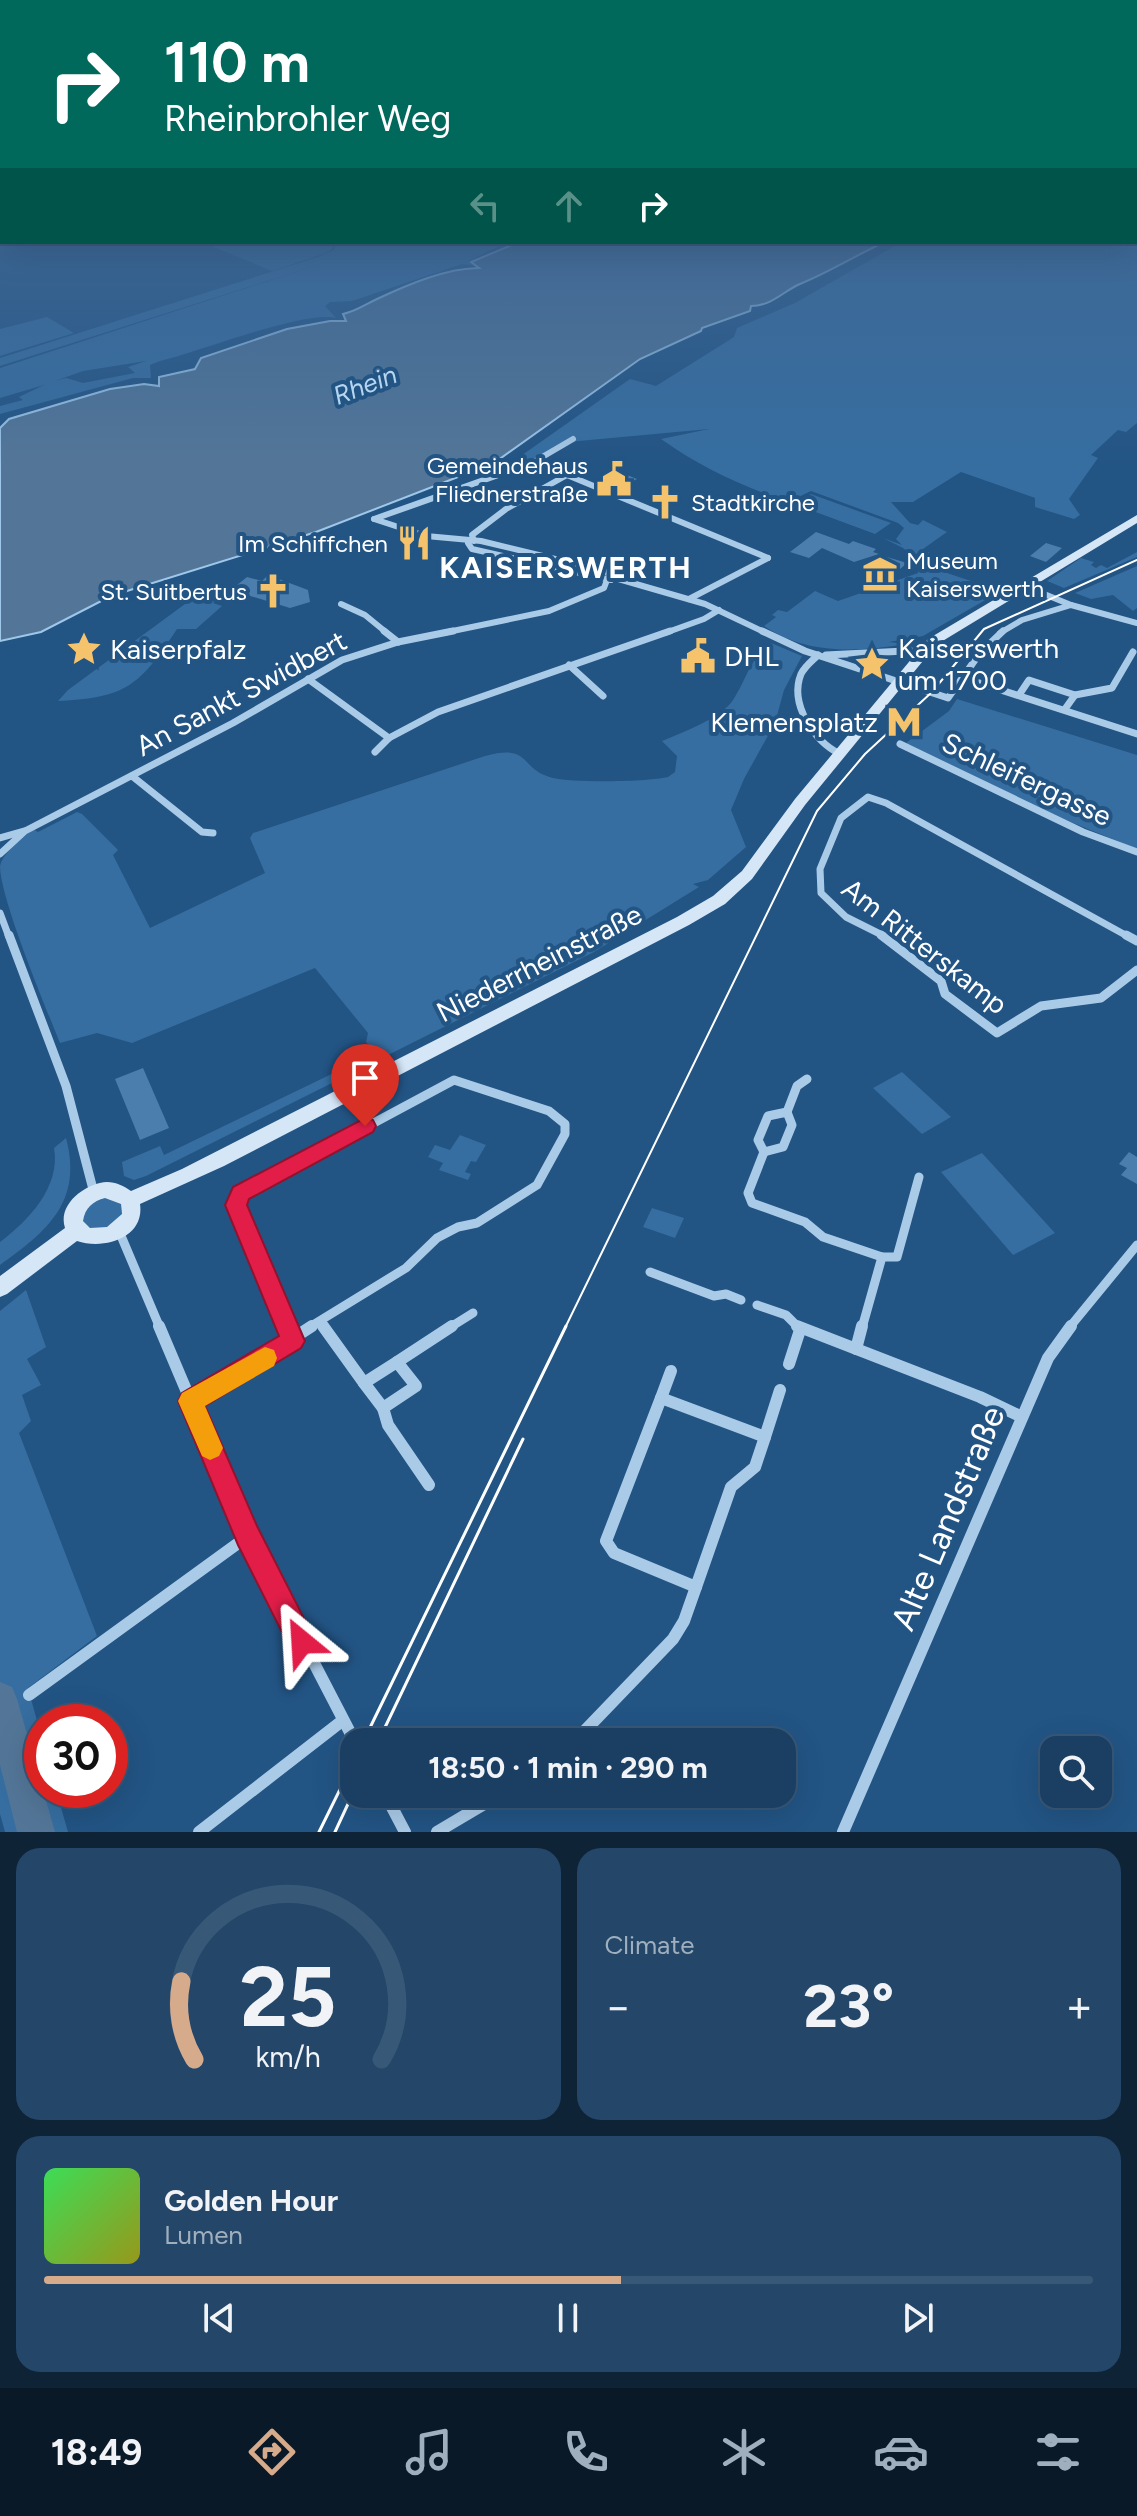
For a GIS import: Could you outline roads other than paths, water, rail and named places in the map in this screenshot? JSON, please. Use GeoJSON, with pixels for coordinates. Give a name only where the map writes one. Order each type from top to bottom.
{"type":"FeatureCollection","features":[{"type":"Feature","properties":{"kind":"main road","name":"Niederrheinstraße"},"geometry":{"type":"LineString","coordinates":[[130,1200],[245,1149],[315,1109],[710,905],[747,875],[834,752],[925,650],[944,635],[1137,518]]}},
{"type":"Feature","properties":{"kind":"main road"},"geometry":{"type":"LineString","coordinates":[[115,1191],[130,1200],[132,1215],[119,1231],[94,1238],[77,1230],[73,1223],[78,1205],[94,1193],[115,1191]]}},
{"type":"Feature","properties":{"kind":"main road"},"geometry":{"type":"LineString","coordinates":[[0,1288],[77,1230]]}},
{"type":"Feature","properties":{"kind":"street"},"geometry":{"type":"LineString","coordinates":[[471,542],[411,533],[374,519],[532,463],[573,439]]}},
{"type":"Feature","properties":{"kind":"street"},"geometry":{"type":"LineString","coordinates":[[689,599],[768,558],[567,475],[491,519],[472,535],[472,549],[689,599],[805,651],[948,698],[1003,629],[1033,616],[1060,613],[1071,605]]}},
{"type":"Feature","properties":{"kind":"street","name":"An Sankt Swidbert"},"geometry":{"type":"LineString","coordinates":[[0,854],[25,831],[342,660],[398,642],[549,611],[604,588],[611,579]]}},
{"type":"Feature","properties":{"kind":"street"},"geometry":{"type":"LineString","coordinates":[[1027,587],[1071,605],[1137,623]]}},
{"type":"Feature","properties":{"kind":"street"},"geometry":{"type":"LineString","coordinates":[[341,604],[365,615],[398,642]]}},
{"type":"Feature","properties":{"kind":"street"},"geometry":{"type":"LineString","coordinates":[[375,752],[389,738],[438,712],[704,619],[719,610]]}},
{"type":"Feature","properties":{"kind":"street"},"geometry":{"type":"LineString","coordinates":[[834,752],[798,699],[801,674],[818,655],[925,650]]}},
{"type":"Feature","properties":{"kind":"street"},"geometry":{"type":"LineString","coordinates":[[1019,695],[1029,680],[1075,695],[1112,688],[1133,652]]}},
{"type":"Feature","properties":{"kind":"street"},"geometry":{"type":"LineString","coordinates":[[569,665],[603,696]]}},
{"type":"Feature","properties":{"kind":"street"},"geometry":{"type":"LineString","coordinates":[[964,678],[1137,734]]}},
{"type":"Feature","properties":{"kind":"street"},"geometry":{"type":"LineString","coordinates":[[308,679],[389,738]]}},
{"type":"Feature","properties":{"kind":"street"},"geometry":{"type":"LineString","coordinates":[[1065,709],[1075,695]]}},
{"type":"Feature","properties":{"kind":"street","name":"Schleifergasse"},"geometry":{"type":"LineString","coordinates":[[900,744],[1083,832],[1137,852]]}},
{"type":"Feature","properties":{"kind":"street"},"geometry":{"type":"LineString","coordinates":[[132,776],[202,832],[213,833]]}},
{"type":"Feature","properties":{"kind":"street","name":"Am Ritterskamp"},"geometry":{"type":"LineString","coordinates":[[1137,941],[886,803],[868,797],[841,818],[820,869],[821,893],[846,917],[869,931],[885,936],[941,981],[945,994],[997,1033],[1041,1006],[1101,998],[1137,970]]}},
{"type":"Feature","properties":{"kind":"street"},"geometry":{"type":"LineString","coordinates":[[0,838],[25,831]]}},
{"type":"Feature","properties":{"kind":"street"},"geometry":{"type":"LineString","coordinates":[[0,913],[69,1093],[86,1145],[94,1193]]}},
{"type":"Feature","properties":{"kind":"street"},"geometry":{"type":"LineString","coordinates":[[764,1152],[783,1147],[792,1125],[787,1112],[797,1086],[807,1079]]}},
{"type":"Feature","properties":{"kind":"street"},"geometry":{"type":"LineString","coordinates":[[191,1401],[293,1341],[406,1268],[415,1254],[466,1222],[477,1223],[537,1185],[565,1134],[565,1124],[549,1111],[454,1080],[241,1194],[236,1205],[293,1341]]}},
{"type":"Feature","properties":{"kind":"street"},"geometry":{"type":"LineString","coordinates":[[787,1112],[768,1116],[758,1140],[764,1152],[748,1193],[752,1203],[805,1222],[823,1237],[882,1257],[897,1257],[919,1177]]}},
{"type":"Feature","properties":{"kind":"street"},"geometry":{"type":"LineString","coordinates":[[119,1231],[248,1536],[346,1728]]}},
{"type":"Feature","properties":{"kind":"street","name":"Alte Landstraße"},"geometry":{"type":"LineString","coordinates":[[843,1832],[1048,1358],[1137,1245]]}},
{"type":"Feature","properties":{"kind":"street"},"geometry":{"type":"LineString","coordinates":[[856,1349],[882,1257]]}},
{"type":"Feature","properties":{"kind":"street"},"geometry":{"type":"LineString","coordinates":[[650,1272],[714,1296],[726,1294],[741,1300]]}},
{"type":"Feature","properties":{"kind":"street"},"geometry":{"type":"LineString","coordinates":[[757,1305],[786,1315],[800,1330],[980,1397],[1022,1417]]}},
{"type":"Feature","properties":{"kind":"street"},"geometry":{"type":"LineString","coordinates":[[364,1383],[473,1313]]}},
{"type":"Feature","properties":{"kind":"street"},"geometry":{"type":"LineString","coordinates":[[320,1322],[383,1408],[388,1425],[429,1485]]}},
{"type":"Feature","properties":{"kind":"street"},"geometry":{"type":"LineString","coordinates":[[789,1364],[800,1330]]}},
{"type":"Feature","properties":{"kind":"street"},"geometry":{"type":"LineString","coordinates":[[383,1408],[416,1386],[397,1362]]}},
{"type":"Feature","properties":{"kind":"street"},"geometry":{"type":"LineString","coordinates":[[671,1371],[606,1541],[614,1553],[697,1587]]}},
{"type":"Feature","properties":{"kind":"street"},"geometry":{"type":"LineString","coordinates":[[587,1728],[673,1639],[684,1621],[731,1487],[755,1467],[780,1390]]}},
{"type":"Feature","properties":{"kind":"street"},"geometry":{"type":"LineString","coordinates":[[661,1398],[765,1437]]}},
{"type":"Feature","properties":{"kind":"street"},"geometry":{"type":"LineString","coordinates":[[29,1695],[248,1536]]}},
{"type":"Feature","properties":{"kind":"street"},"geometry":{"type":"LineString","coordinates":[[199,1832],[342,1721]]}},
{"type":"Feature","properties":{"kind":"street"},"geometry":{"type":"LineString","coordinates":[[392,1808],[405,1832]]}},
{"type":"Feature","properties":{"kind":"street"},"geometry":{"type":"LineString","coordinates":[[437,1832],[477,1808]]}},
{"type":"Feature","properties":{"kind":"water","name":"Rhein"},"geometry":{"type":"Polygon","coordinates":[[[380,298],[776,298],[751,306],[750,311],[702,328],[640,359],[494,463],[316,532],[111,596],[41,632],[0,641],[0,428],[9,419],[110,389],[144,384],[159,386],[159,377],[195,369],[201,358],[287,329],[346,321],[343,314],[380,298]]]}},
{"type":"Feature","properties":{"kind":"waterway"},"geometry":{"type":"LineString","coordinates":[[0,1699],[36,1832]]}},
{"type":"Feature","properties":{"kind":"tram line"},"geometry":{"type":"LineString","coordinates":[[565,1328],[817,811],[865,754],[932,692],[984,629],[1137,560]]}},
{"type":"Feature","properties":{"kind":"tram line"},"geometry":{"type":"LineString","coordinates":[[370,1728],[566,1326]]}},
{"type":"Feature","properties":{"kind":"tram line"},"geometry":{"type":"LineString","coordinates":[[385,1728],[523,1439]]}},
{"type":"Feature","properties":{"kind":"tram line"},"geometry":{"type":"LineString","coordinates":[[319,1832],[340,1789]]}},
{"type":"Feature","properties":{"kind":"tram line"},"geometry":{"type":"LineString","coordinates":[[335,1832],[346,1808]]}},
{"type":"Feature","properties":{"kind":"place","name":"Gemeindehaus Fliednerstraße"},"geometry":{"type":"Point","coordinates":[614,479]}},
{"type":"Feature","properties":{"kind":"place","name":"Stadtkirche"},"geometry":{"type":"Point","coordinates":[665,502]}},
{"type":"Feature","properties":{"kind":"place","name":"Im Schiffchen"},"geometry":{"type":"Point","coordinates":[414,543]}},
{"type":"Feature","properties":{"kind":"place","name":"Museum Kaiserswerth"},"geometry":{"type":"Point","coordinates":[880,574]}},
{"type":"Feature","properties":{"kind":"place","name":"St. Suitbertus"},"geometry":{"type":"Point","coordinates":[273,591]}},
{"type":"Feature","properties":{"kind":"place","name":"Kaiserpfalz"},"geometry":{"type":"Point","coordinates":[84,649]}},
{"type":"Feature","properties":{"kind":"place","name":"DHL"},"geometry":{"type":"Point","coordinates":[698,656]}},
{"type":"Feature","properties":{"kind":"place","name":"Kaiserswerth um 1700"},"geometry":{"type":"Point","coordinates":[872,664]}},
{"type":"Feature","properties":{"kind":"place","name":"Klemensplatz"},"geometry":{"type":"Point","coordinates":[904,722]}},
{"type":"Feature","properties":{"kind":"district","name":"KAISERSWERTH"},"geometry":{"type":"Point","coordinates":[566,567]}}]}
